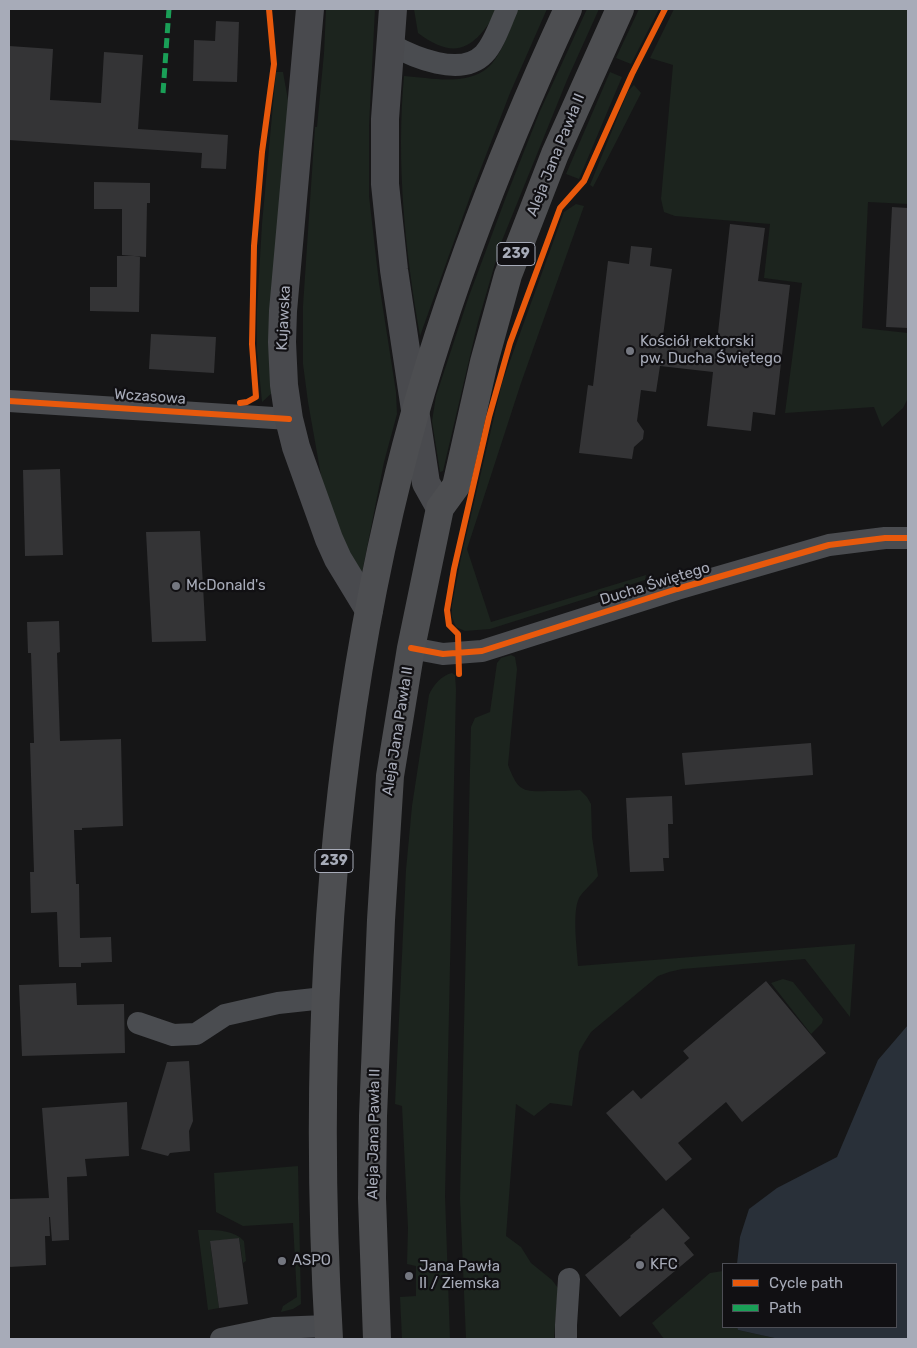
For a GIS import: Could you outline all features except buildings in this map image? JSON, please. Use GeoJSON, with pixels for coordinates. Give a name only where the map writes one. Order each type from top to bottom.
{"type":"FeatureCollection","features":[{"type":"Feature","properties":{"kind":"main road","name":"Kujawska"},"geometry":{"type":"LineString","coordinates":[[310,9],[283,319],[282,364],[289,419],[310,489],[329,539],[342,566],[369,610]]}},
{"type":"Feature","properties":{"kind":"main road"},"geometry":{"type":"LineString","coordinates":[[393,9],[385,119],[385,184],[394,270],[426,483],[440,508]]}},
{"type":"Feature","properties":{"kind":"main road","name":"239"},"geometry":{"type":"LineString","coordinates":[[328,1333],[322,1114],[324,998],[336,840],[357,673],[399,472],[442,326],[497,171],[531,89],[568,9]]}},
{"type":"Feature","properties":{"kind":"main road","name":"Aleja Jana Pawła II"},"geometry":{"type":"LineString","coordinates":[[378,1339],[372,1198],[380,920],[390,776],[411,648],[440,508],[456,486],[484,362],[508,275],[555,154],[620,9]]}},
{"type":"Feature","properties":{"kind":"street"},"geometry":{"type":"LineString","coordinates":[[390,44],[421,59],[450,64],[464,64],[484,54],[507,9]]}},
{"type":"Feature","properties":{"kind":"street","name":"Wczasowa"},"geometry":{"type":"LineString","coordinates":[[9,401],[289,419]]}},
{"type":"Feature","properties":{"kind":"street","name":"Ducha Świętego"},"geometry":{"type":"LineString","coordinates":[[411,648],[443,654],[482,651],[677,589],[830,545],[885,538],[908,538]]}},
{"type":"Feature","properties":{"kind":"street"},"geometry":{"type":"LineString","coordinates":[[138,1023],[173,1035],[196,1034],[224,1015],[278,1003],[324,998]]}},
{"type":"Feature","properties":{"kind":"street"},"geometry":{"type":"LineString","coordinates":[[566,1339],[569,1279]]}},
{"type":"Feature","properties":{"kind":"street"},"geometry":{"type":"LineString","coordinates":[[221,1339],[274,1328],[328,1333]]}},
{"type":"Feature","properties":{"kind":"shaded area"},"geometry":{"type":"Polygon","coordinates":[[[326,9],[375,9],[369,126],[369,196],[379,283],[396,392],[397,414],[384,462],[362,573],[354,570],[322,481],[303,364],[303,306],[315,127],[317,127],[324,53],[326,9]]]}},
{"type":"Feature","properties":{"kind":"shaded area"},"geometry":{"type":"Polygon","coordinates":[[[414,9],[498,9],[482,33],[474,41],[465,46],[455,48],[444,47],[418,33],[414,9]]]}},
{"type":"Feature","properties":{"kind":"shaded area"},"geometry":{"type":"Polygon","coordinates":[[[518,9],[547,9],[510,93],[420,336],[403,206],[401,141],[404,76],[454,79],[478,74],[488,68],[500,52],[518,9]]]}},
{"type":"Feature","properties":{"kind":"shaded area"},"geometry":{"type":"Polygon","coordinates":[[[587,9],[599,9],[567,80],[501,243],[478,322],[443,471],[440,472],[432,421],[436,396],[469,296],[506,197],[540,111],[587,9]]]}},
{"type":"Feature","properties":{"kind":"shaded area"},"geometry":{"type":"Polygon","coordinates":[[[639,9],[659,9],[631,64],[616,58],[639,9]]]}},
{"type":"Feature","properties":{"kind":"shaded area"},"geometry":{"type":"Polygon","coordinates":[[[674,9],[908,9],[908,204],[868,202],[862,328],[908,333],[908,398],[903,408],[882,427],[874,407],[785,413],[802,283],[764,278],[770,224],[675,216],[664,212],[661,199],[673,65],[650,58],[674,9]]]}},
{"type":"Feature","properties":{"kind":"shaded area"},"geometry":{"type":"Polygon","coordinates":[[[276,72],[283,72],[288,100],[287,127],[272,393],[262,402],[257,351],[257,309],[262,224],[276,72]]]}},
{"type":"Feature","properties":{"kind":"shaded area"},"geometry":{"type":"Polygon","coordinates":[[[610,72],[622,77],[579,179],[566,174],[610,72]]]}},
{"type":"Feature","properties":{"kind":"shaded area"},"geometry":{"type":"Polygon","coordinates":[[[634,85],[641,93],[593,187],[590,185],[628,91],[634,85]]]}},
{"type":"Feature","properties":{"kind":"shaded area"},"geometry":{"type":"Polygon","coordinates":[[[576,204],[584,206],[521,383],[467,549],[491,622],[646,575],[645,580],[490,629],[465,631],[456,627],[452,617],[452,605],[461,558],[502,383],[564,212],[576,204]]]}},
{"type":"Feature","properties":{"kind":"shaded area"},"geometry":{"type":"Polygon","coordinates":[[[511,655],[515,657],[517,669],[508,765],[515,780],[522,788],[532,791],[580,790],[591,804],[592,837],[598,876],[581,895],[577,904],[578,966],[855,944],[850,1017],[805,959],[682,969],[669,972],[658,976],[591,1032],[579,1052],[572,1106],[550,1103],[534,1116],[516,1104],[506,1236],[521,1247],[531,1263],[552,1280],[558,1288],[554,1339],[466,1339],[460,1198],[471,727],[475,718],[490,712],[497,663],[501,658],[511,655]]]}},
{"type":"Feature","properties":{"kind":"shaded area"},"geometry":{"type":"Polygon","coordinates":[[[452,673],[455,675],[456,689],[445,1196],[450,1339],[402,1339],[400,1297],[416,1296],[416,1266],[407,1264],[408,1228],[402,1106],[395,1104],[406,870],[412,806],[429,695],[438,681],[452,673]]]}},
{"type":"Feature","properties":{"kind":"shaded area"},"geometry":{"type":"Polygon","coordinates":[[[783,979],[793,982],[823,1019],[822,1023],[811,1034],[771,983],[783,979]]]}},
{"type":"Feature","properties":{"kind":"shaded area"},"geometry":{"type":"Polygon","coordinates":[[[908,1025],[908,1339],[779,1339],[738,1330],[737,1328],[897,1328],[897,1263],[737,1263],[740,1237],[749,1209],[777,1188],[837,1157],[878,1060],[908,1025]]]}},
{"type":"Feature","properties":{"kind":"shaded area"},"geometry":{"type":"Polygon","coordinates":[[[298,1166],[301,1304],[293,1309],[281,1312],[283,1306],[297,1297],[293,1223],[243,1226],[216,1212],[214,1173],[298,1166]]]}},
{"type":"Feature","properties":{"kind":"shaded area"},"geometry":{"type":"Polygon","coordinates":[[[198,1230],[229,1232],[240,1237],[244,1241],[246,1261],[243,1263],[239,1238],[210,1242],[219,1308],[208,1310],[198,1230]]]}},
{"type":"Feature","properties":{"kind":"shaded area"},"geometry":{"type":"Polygon","coordinates":[[[722,1271],[722,1328],[737,1328],[738,1330],[779,1339],[664,1339],[652,1323],[710,1273],[722,1271]]]}},
{"type":"Feature","properties":{"kind":"marked path"},"geometry":{"type":"LineString","coordinates":[[163,93],[169,9]]}},
{"type":"Feature","properties":{"kind":"cycle path"},"geometry":{"type":"LineString","coordinates":[[240,403],[247,402],[256,397],[252,344],[254,246],[262,152],[274,64],[269,9]]}},
{"type":"Feature","properties":{"kind":"cycle path"},"geometry":{"type":"LineString","coordinates":[[459,674],[458,634],[449,625],[447,610],[454,569],[489,417],[510,343],[560,208],[584,181],[632,74],[665,9]]}},
{"type":"Feature","properties":{"kind":"cycle path"},"geometry":{"type":"LineString","coordinates":[[9,401],[289,419]]}},
{"type":"Feature","properties":{"kind":"cycle path"},"geometry":{"type":"LineString","coordinates":[[411,648],[443,654],[482,651],[677,589],[829,545],[885,538],[908,538]]}},
{"type":"Feature","properties":{"kind":"place","name":"Kościół rektorski pw. Ducha Świętego"},"geometry":{"type":"Point","coordinates":[630,351]}},
{"type":"Feature","properties":{"kind":"place","name":"McDonald's"},"geometry":{"type":"Point","coordinates":[176,586]}},
{"type":"Feature","properties":{"kind":"place","name":"ASPO"},"geometry":{"type":"Point","coordinates":[282,1261]}},
{"type":"Feature","properties":{"kind":"place","name":"KFC"},"geometry":{"type":"Point","coordinates":[640,1265]}},
{"type":"Feature","properties":{"kind":"place","name":"Jana Pawła II / Ziemska"},"geometry":{"type":"Point","coordinates":[409,1276]}}]}
